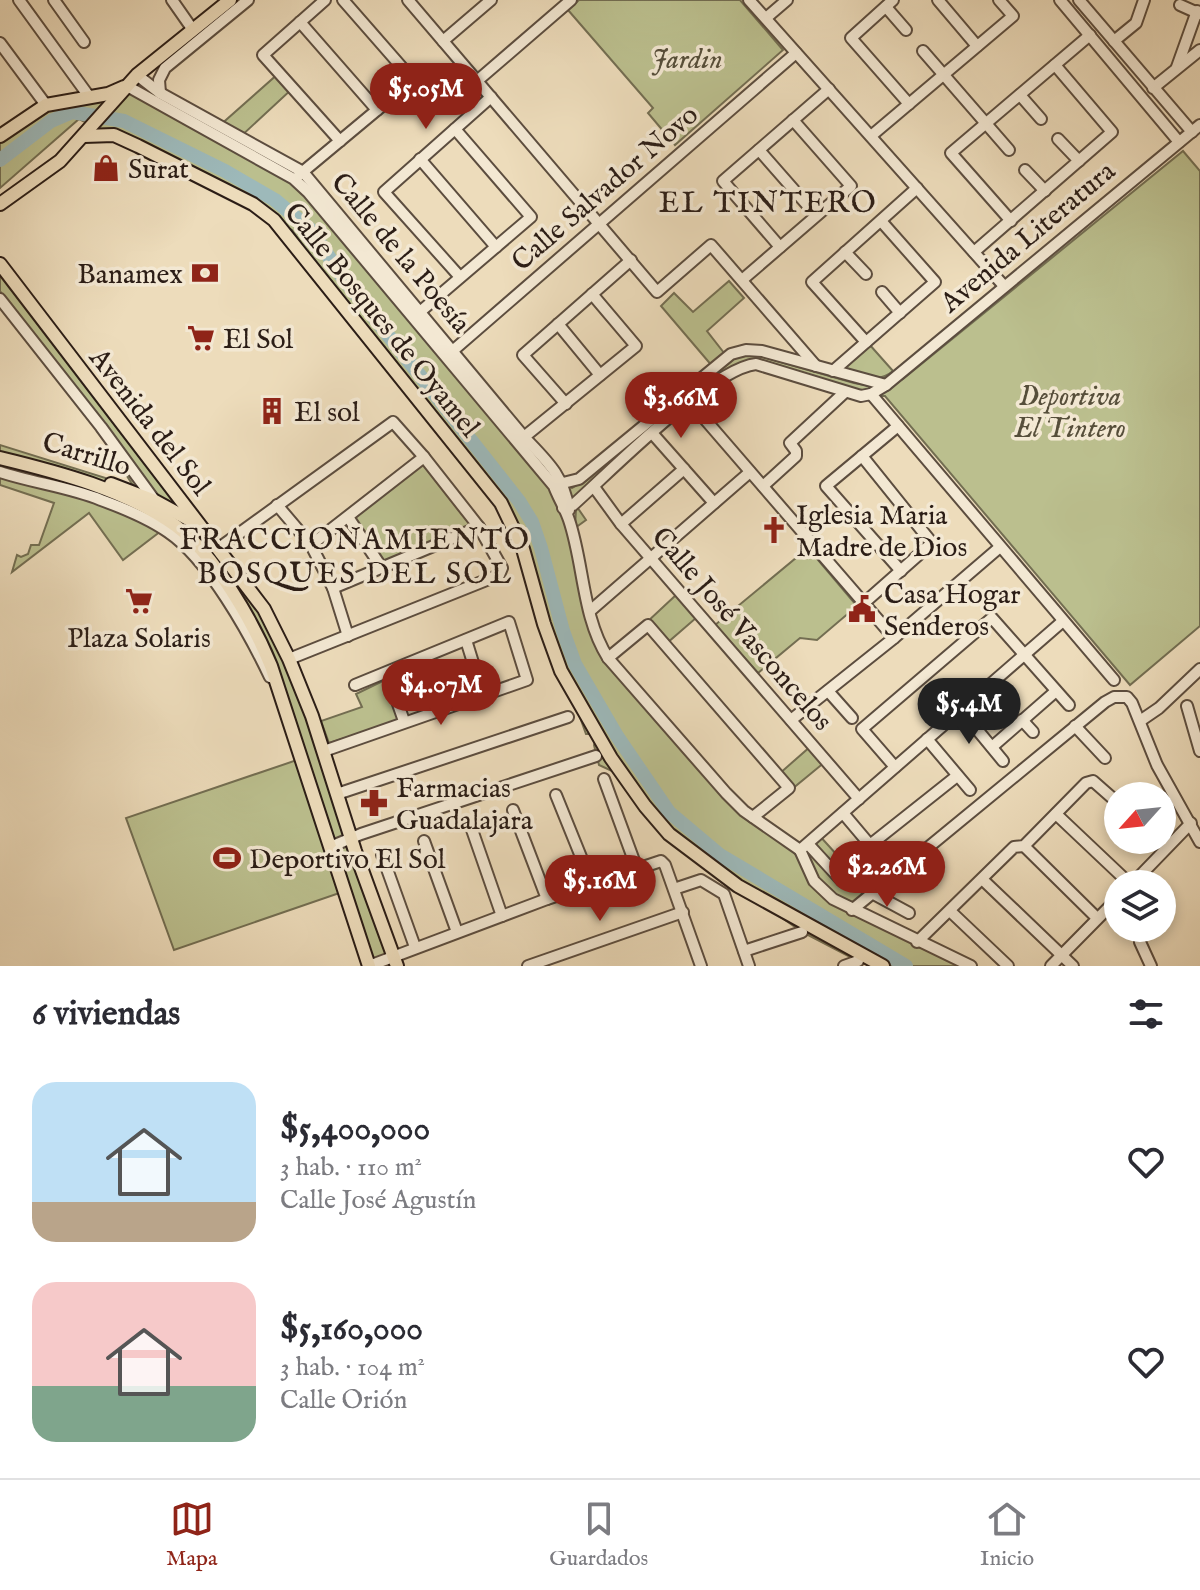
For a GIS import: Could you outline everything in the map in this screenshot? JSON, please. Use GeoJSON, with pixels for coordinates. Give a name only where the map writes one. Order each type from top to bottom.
{"type":"FeatureCollection","features":[{"type":"Feature","properties":{"kind":"main road"},"geometry":{"type":"LineString","coordinates":[[0,204],[60,161],[137,75],[230,0]]}},
{"type":"Feature","properties":{"kind":"main road"},"geometry":{"type":"LineString","coordinates":[[0,136],[46,105],[88,95],[108,94],[127,86]]}},
{"type":"Feature","properties":{"kind":"main road","name":"Calle Bosques de Oyamel"},"geometry":{"type":"LineString","coordinates":[[85,135],[114,135],[253,204],[274,220],[501,503],[523,549],[561,671],[623,776],[669,834],[738,886],[883,966]]}},
{"type":"Feature","properties":{"kind":"main road","name":"Avenida del Sol"},"geometry":{"type":"LineString","coordinates":[[0,264],[264,609],[289,659],[324,751],[395,961]]}},
{"type":"Feature","properties":{"kind":"main road","name":"Avenida del Sol"},"geometry":{"type":"LineString","coordinates":[[0,455],[111,492],[156,513],[178,528],[224,581],[247,615],[271,666],[369,966]]}},
{"type":"Feature","properties":{"kind":"main road","name":"Carrillo"},"geometry":{"type":"LineString","coordinates":[[0,455],[88,476],[155,501],[201,526]]}},
{"type":"Feature","properties":{"kind":"street"},"geometry":{"type":"LineString","coordinates":[[19,0],[88,95]]}},
{"type":"Feature","properties":{"kind":"street"},"geometry":{"type":"LineString","coordinates":[[54,0],[84,42]]}},
{"type":"Feature","properties":{"kind":"street"},"geometry":{"type":"LineString","coordinates":[[172,0],[193,30]]}},
{"type":"Feature","properties":{"kind":"street"},"geometry":{"type":"LineString","coordinates":[[160,93],[159,80],[165,68],[248,0]]}},
{"type":"Feature","properties":{"kind":"street"},"geometry":{"type":"LineString","coordinates":[[325,0],[263,55],[340,141]]}},
{"type":"Feature","properties":{"kind":"street"},"geometry":{"type":"LineString","coordinates":[[298,175],[413,80],[343,0]]}},
{"type":"Feature","properties":{"kind":"street"},"geometry":{"type":"LineString","coordinates":[[408,0],[657,292],[711,245],[816,366]]}},
{"type":"Feature","properties":{"kind":"street"},"geometry":{"type":"LineString","coordinates":[[471,0],[480,10]]}},
{"type":"Feature","properties":{"kind":"street"},"geometry":{"type":"LineString","coordinates":[[443,41],[491,0]]}},
{"type":"Feature","properties":{"kind":"street"},"geometry":{"type":"LineString","coordinates":[[477,81],[571,0]]}},
{"type":"Feature","properties":{"kind":"street"},"geometry":{"type":"LineString","coordinates":[[749,0],[1004,286]]}},
{"type":"Feature","properties":{"kind":"street"},"geometry":{"type":"LineString","coordinates":[[766,18],[787,0]]}},
{"type":"Feature","properties":{"kind":"street"},"geometry":{"type":"LineString","coordinates":[[938,0],[977,46]]}},
{"type":"Feature","properties":{"kind":"street"},"geometry":{"type":"LineString","coordinates":[[871,136],[1013,16],[999,0]]}},
{"type":"Feature","properties":{"kind":"street"},"geometry":{"type":"LineString","coordinates":[[1060,0],[1179,142]]}},
{"type":"Feature","properties":{"kind":"street"},"geometry":{"type":"LineString","coordinates":[[1079,0],[1153,88],[1196,129]]}},
{"type":"Feature","properties":{"kind":"street"},"geometry":{"type":"LineString","coordinates":[[1114,41],[1136,23],[1144,0]]}},
{"type":"Feature","properties":{"kind":"street"},"geometry":{"type":"LineString","coordinates":[[906,30],[889,3],[851,38],[909,104]]}},
{"type":"Feature","properties":{"kind":"street"},"geometry":{"type":"LineString","coordinates":[[1177,67],[1199,12],[1180,5]]}},
{"type":"Feature","properties":{"kind":"street"},"geometry":{"type":"LineString","coordinates":[[300,22],[377,110]]}},
{"type":"Feature","properties":{"kind":"street"},"geometry":{"type":"LineString","coordinates":[[1011,221],[951,153],[1090,35]]}},
{"type":"Feature","properties":{"kind":"street"},"geometry":{"type":"LineString","coordinates":[[0,43],[46,105]]}},
{"type":"Feature","properties":{"kind":"street"},"geometry":{"type":"LineString","coordinates":[[1153,88],[1200,50]]}},
{"type":"Feature","properties":{"kind":"street"},"geometry":{"type":"LineString","coordinates":[[923,51],[1009,150]]}},
{"type":"Feature","properties":{"kind":"street","name":"Calle Salvador Novo"},"geometry":{"type":"LineString","coordinates":[[449,354],[796,53]]}},
{"type":"Feature","properties":{"kind":"street"},"geometry":{"type":"LineString","coordinates":[[974,252],[1112,132],[1055,65]]}},
{"type":"Feature","properties":{"kind":"street","name":"Calle de la Poesía"},"geometry":{"type":"LineString","coordinates":[[137,75],[160,93],[298,175],[421,311],[449,354],[553,467],[567,511],[590,611],[608,658],[726,793],[753,817],[804,847]]}},
{"type":"Feature","properties":{"kind":"street","name":"Calle de la Poesía"},"geometry":{"type":"LineString","coordinates":[[127,86],[298,175],[558,484]]}},
{"type":"Feature","properties":{"kind":"street"},"geometry":{"type":"LineString","coordinates":[[780,247],[723,181],[829,89]]}},
{"type":"Feature","properties":{"kind":"street"},"geometry":{"type":"LineString","coordinates":[[1020,95],[1041,119]]}},
{"type":"Feature","properties":{"kind":"street"},"geometry":{"type":"LineString","coordinates":[[460,277],[384,192],[491,97]]}},
{"type":"Feature","properties":{"kind":"street"},"geometry":{"type":"LineString","coordinates":[[742,280],[851,186],[793,120]]}},
{"type":"Feature","properties":{"kind":"street"},"geometry":{"type":"LineString","coordinates":[[421,311],[531,217],[455,129]]}},
{"type":"Feature","properties":{"kind":"street","name":"Avenida Literatura"},"geometry":{"type":"LineString","coordinates":[[871,394],[886,385],[1196,129]]}},
{"type":"Feature","properties":{"kind":"street"},"geometry":{"type":"LineString","coordinates":[[1058,139],[1079,161]]}},
{"type":"Feature","properties":{"kind":"street"},"geometry":{"type":"LineString","coordinates":[[759,150],[816,215]]}},
{"type":"Feature","properties":{"kind":"street"},"geometry":{"type":"LineString","coordinates":[[420,159],[496,247]]}},
{"type":"Feature","properties":{"kind":"street"},"geometry":{"type":"LineString","coordinates":[[1025,170],[1045,191]]}},
{"type":"Feature","properties":{"kind":"street"},"geometry":{"type":"LineString","coordinates":[[866,342],[812,282],[917,188]]}},
{"type":"Feature","properties":{"kind":"street"},"geometry":{"type":"LineString","coordinates":[[833,371],[935,282],[881,221]]}},
{"type":"Feature","properties":{"kind":"street"},"geometry":{"type":"LineString","coordinates":[[845,252],[866,274]]}},
{"type":"Feature","properties":{"kind":"street"},"geometry":{"type":"LineString","coordinates":[[566,404],[523,355],[631,260]]}},
{"type":"Feature","properties":{"kind":"street"},"geometry":{"type":"LineString","coordinates":[[882,292],[900,313]]}},
{"type":"Feature","properties":{"kind":"street"},"geometry":{"type":"LineString","coordinates":[[524,437],[636,346],[592,294]]}},
{"type":"Feature","properties":{"kind":"street","name":"Avenida del Sol"},"geometry":{"type":"LineString","coordinates":[[0,299],[155,501]]}},
{"type":"Feature","properties":{"kind":"street"},"geometry":{"type":"LineString","coordinates":[[558,324],[600,375]]}},
{"type":"Feature","properties":{"kind":"street"},"geometry":{"type":"LineString","coordinates":[[558,484],[579,479],[731,354],[746,350],[762,351],[886,385]]}},
{"type":"Feature","properties":{"kind":"street"},"geometry":{"type":"LineString","coordinates":[[567,511],[652,433],[741,365],[756,364],[845,392],[861,396],[871,394],[1114,680]]}},
{"type":"Feature","properties":{"kind":"street"},"geometry":{"type":"LineString","coordinates":[[763,486],[794,459],[797,454],[790,443],[845,392]]}},
{"type":"Feature","properties":{"kind":"street"},"geometry":{"type":"LineString","coordinates":[[690,402],[894,638]]}},
{"type":"Feature","properties":{"kind":"street"},"geometry":{"type":"LineString","coordinates":[[219,548],[393,422],[479,527],[502,571],[499,575],[289,659]]}},
{"type":"Feature","properties":{"kind":"street"},"geometry":{"type":"LineString","coordinates":[[898,426],[826,486],[901,571]]}},
{"type":"Feature","properties":{"kind":"street"},"geometry":{"type":"LineString","coordinates":[[652,433],[714,503]]}},
{"type":"Feature","properties":{"kind":"street"},"geometry":{"type":"LineString","coordinates":[[862,456],[932,543],[864,603]]}},
{"type":"Feature","properties":{"kind":"street"},"geometry":{"type":"LineString","coordinates":[[311,545],[424,457]]}},
{"type":"Feature","properties":{"kind":"street"},"geometry":{"type":"LineString","coordinates":[[621,524],[684,469]]}},
{"type":"Feature","properties":{"kind":"street","name":"Avenida del Sol"},"geometry":{"type":"LineString","coordinates":[[0,472],[98,499],[168,532],[186,547],[224,598],[279,696]]}},
{"type":"Feature","properties":{"kind":"street"},"geometry":{"type":"LineString","coordinates":[[590,611],[750,472]]}},
{"type":"Feature","properties":{"kind":"street","name":"Calle José Vasconcelos"},"geometry":{"type":"LineString","coordinates":[[594,487],[621,524],[859,799]]}},
{"type":"Feature","properties":{"kind":"street"},"geometry":{"type":"LineString","coordinates":[[277,505],[311,545],[333,588],[348,636]]}},
{"type":"Feature","properties":{"kind":"street"},"geometry":{"type":"LineString","coordinates":[[348,517],[382,568]]}},
{"type":"Feature","properties":{"kind":"street"},"geometry":{"type":"LineString","coordinates":[[333,588],[479,527]]}},
{"type":"Feature","properties":{"kind":"street"},"geometry":{"type":"LineString","coordinates":[[791,720],[894,638],[1000,547]]}},
{"type":"Feature","properties":{"kind":"street"},"geometry":{"type":"LineString","coordinates":[[895,767],[862,729],[992,618],[1069,705]]}},
{"type":"Feature","properties":{"kind":"street"},"geometry":{"type":"LineString","coordinates":[[804,847],[1063,621]]}},
{"type":"Feature","properties":{"kind":"street"},"geometry":{"type":"LineString","coordinates":[[324,751],[404,721],[524,683],[527,675],[509,622],[355,685]]}},
{"type":"Feature","properties":{"kind":"street"},"geometry":{"type":"LineString","coordinates":[[608,658],[648,625],[789,788],[753,817]]}},
{"type":"Feature","properties":{"kind":"street"},"geometry":{"type":"LineString","coordinates":[[466,640],[483,695]]}},
{"type":"Feature","properties":{"kind":"street"},"geometry":{"type":"LineString","coordinates":[[1140,721],[1159,708],[1200,669]]}},
{"type":"Feature","properties":{"kind":"street"},"geometry":{"type":"LineString","coordinates":[[387,673],[404,721]]}},
{"type":"Feature","properties":{"kind":"street"},"geometry":{"type":"LineString","coordinates":[[828,691],[852,718]]}},
{"type":"Feature","properties":{"kind":"street"},"geometry":{"type":"LineString","coordinates":[[992,747],[1056,691]]}},
{"type":"Feature","properties":{"kind":"street"},"geometry":{"type":"LineString","coordinates":[[852,910],[1114,697],[1127,697],[1157,765],[1200,842]]}},
{"type":"Feature","properties":{"kind":"street"},"geometry":{"type":"LineString","coordinates":[[1187,706],[1200,751]]}},
{"type":"Feature","properties":{"kind":"street"},"geometry":{"type":"LineString","coordinates":[[961,710],[1003,761]]}},
{"type":"Feature","properties":{"kind":"street"},"geometry":{"type":"LineString","coordinates":[[337,794],[568,717]]}},
{"type":"Feature","properties":{"kind":"street"},"geometry":{"type":"LineString","coordinates":[[1022,720],[1033,732]]}},
{"type":"Feature","properties":{"kind":"street"},"geometry":{"type":"LineString","coordinates":[[1075,726],[1105,758]]}},
{"type":"Feature","properties":{"kind":"street"},"geometry":{"type":"LineString","coordinates":[[927,739],[970,790]]}},
{"type":"Feature","properties":{"kind":"street"},"geometry":{"type":"LineString","coordinates":[[330,847],[596,756]]}},
{"type":"Feature","properties":{"kind":"street"},"geometry":{"type":"LineString","coordinates":[[843,813],[870,845],[957,776]]}},
{"type":"Feature","properties":{"kind":"street"},"geometry":{"type":"LineString","coordinates":[[604,779],[637,869]]}},
{"type":"Feature","properties":{"kind":"street"},"geometry":{"type":"LineString","coordinates":[[917,942],[1014,847],[1024,846],[1090,780],[1104,792]]}},
{"type":"Feature","properties":{"kind":"street"},"geometry":{"type":"LineString","coordinates":[[556,795],[592,884]]}},
{"type":"Feature","properties":{"kind":"street"},"geometry":{"type":"LineString","coordinates":[[513,810],[547,899]]}},
{"type":"Feature","properties":{"kind":"street"},"geometry":{"type":"LineString","coordinates":[[1056,814],[1116,870]]}},
{"type":"Feature","properties":{"kind":"street"},"geometry":{"type":"LineString","coordinates":[[1176,839],[1191,823]]}},
{"type":"Feature","properties":{"kind":"street"},"geometry":{"type":"LineString","coordinates":[[470,824],[502,916]]}},
{"type":"Feature","properties":{"kind":"street"},"geometry":{"type":"LineString","coordinates":[[424,841],[457,932]]}},
{"type":"Feature","properties":{"kind":"street"},"geometry":{"type":"LineString","coordinates":[[1024,846],[1097,918]]}},
{"type":"Feature","properties":{"kind":"street"},"geometry":{"type":"LineString","coordinates":[[804,847],[842,881]]}},
{"type":"Feature","properties":{"kind":"street"},"geometry":{"type":"LineString","coordinates":[[804,847],[808,870],[822,890],[852,910],[971,966]]}},
{"type":"Feature","properties":{"kind":"street"},"geometry":{"type":"LineString","coordinates":[[1145,870],[1161,854]]}},
{"type":"Feature","properties":{"kind":"street"},"geometry":{"type":"LineString","coordinates":[[382,855],[415,947]]}},
{"type":"Feature","properties":{"kind":"street"},"geometry":{"type":"LineString","coordinates":[[369,966],[395,961],[415,947],[661,861],[683,912],[701,966]]}},
{"type":"Feature","properties":{"kind":"street"},"geometry":{"type":"LineString","coordinates":[[674,889],[701,880],[724,894],[749,966]]}},
{"type":"Feature","properties":{"kind":"street"},"geometry":{"type":"LineString","coordinates":[[983,880],[1073,966]]}},
{"type":"Feature","properties":{"kind":"street"},"geometry":{"type":"LineString","coordinates":[[872,893],[909,913]]}},
{"type":"Feature","properties":{"kind":"street"},"geometry":{"type":"LineString","coordinates":[[950,911],[1008,966]]}},
{"type":"Feature","properties":{"kind":"street"},"geometry":{"type":"LineString","coordinates":[[1051,966],[1104,911]]}},
{"type":"Feature","properties":{"kind":"street"},"geometry":{"type":"LineString","coordinates":[[528,966],[683,912]]}},
{"type":"Feature","properties":{"kind":"street"},"geometry":{"type":"LineString","coordinates":[[744,951],[802,932]]}},
{"type":"Feature","properties":{"kind":"street"},"geometry":{"type":"LineString","coordinates":[[1140,942],[1151,966]]}},
{"type":"Feature","properties":{"kind":"street"},"geometry":{"type":"LineString","coordinates":[[844,966],[858,961]]}},
{"type":"Feature","properties":{"kind":"green space","name":"Jardin"},"geometry":{"type":"Polygon","coordinates":[[[579,0],[740,0],[783,50],[675,145],[648,113],[653,108],[568,10],[579,0]]]}},
{"type":"Feature","properties":{"kind":"green space","name":"Deportiva El Tintero"},"geometry":{"type":"Polygon","coordinates":[[[279,73],[293,88],[239,138],[300,174],[553,473],[572,488],[713,367],[661,306],[674,293],[693,312],[729,281],[744,298],[707,331],[728,358],[749,353],[886,389],[903,379],[1183,151],[1200,171],[1200,626],[1130,685],[885,396],[833,389],[747,361],[721,378],[575,504],[586,520],[575,528],[576,509],[321,208],[554,486],[590,611],[608,658],[726,793],[800,850],[818,834],[866,887],[852,909],[967,966],[873,966],[802,932],[700,860],[623,776],[599,765],[594,745],[598,734],[586,734],[534,589],[491,482],[341,301],[292,230],[210,182],[79,119],[0,188],[0,135],[46,105],[137,89],[140,84],[218,127],[279,73]]]}},
{"type":"Feature","properties":{"kind":"green space"},"geometry":{"type":"Polygon","coordinates":[[[0,270],[203,529],[283,649],[393,966],[375,966],[348,890],[174,950],[126,818],[300,759],[274,679],[256,639],[233,605],[203,570],[161,531],[123,560],[89,513],[12,572],[17,555],[28,554],[31,545],[39,545],[54,503],[0,485],[0,445],[134,487],[55,364],[0,291],[0,270]]]}},
{"type":"Feature","properties":{"kind":"green space"},"geometry":{"type":"Polygon","coordinates":[[[869,344],[893,371],[874,378],[840,369],[869,344]]]}},
{"type":"Feature","properties":{"kind":"green space"},"geometry":{"type":"Polygon","coordinates":[[[424,457],[479,527],[382,568],[348,517],[424,457]]]}},
{"type":"Feature","properties":{"kind":"green space"},"geometry":{"type":"Polygon","coordinates":[[[808,548],[857,606],[817,640],[800,638],[758,673],[715,625],[808,548]]]}},
{"type":"Feature","properties":{"kind":"green space"},"geometry":{"type":"Polygon","coordinates":[[[676,595],[696,618],[667,643],[647,622],[676,595]]]}},
{"type":"Feature","properties":{"kind":"green space"},"geometry":{"type":"Polygon","coordinates":[[[389,678],[403,720],[329,743],[321,721],[362,707],[356,694],[389,678]]]}},
{"type":"Feature","properties":{"kind":"green space"},"geometry":{"type":"Polygon","coordinates":[[[811,746],[825,762],[792,789],[779,774],[811,746]]]}},
{"type":"Feature","properties":{"kind":"waterway"},"geometry":{"type":"LineString","coordinates":[[0,160],[51,121],[72,112],[124,121],[225,171],[275,200],[311,230],[343,278],[519,501],[532,522],[575,664],[617,736],[669,812],[720,855],[906,966]]}},
{"type":"Feature","properties":{"kind":"place","name":"Surat"},"geometry":{"type":"Point","coordinates":[106,168]}},
{"type":"Feature","properties":{"kind":"place","name":"Banamex"},"geometry":{"type":"Point","coordinates":[205,273]}},
{"type":"Feature","properties":{"kind":"place","name":"El Sol"},"geometry":{"type":"Point","coordinates":[201,338]}},
{"type":"Feature","properties":{"kind":"place","name":"El sol"},"geometry":{"type":"Point","coordinates":[272,411]}},
{"type":"Feature","properties":{"kind":"place","name":"Iglesia Maria Madre de Dios"},"geometry":{"type":"Point","coordinates":[774,530]}},
{"type":"Feature","properties":{"kind":"place","name":"Plaza Solaris"},"geometry":{"type":"Point","coordinates":[139,601]}},
{"type":"Feature","properties":{"kind":"place","name":"Casa Hogar Senderos"},"geometry":{"type":"Point","coordinates":[862,609]}},
{"type":"Feature","properties":{"kind":"place","name":"Farmacias Guadalajara"},"geometry":{"type":"Point","coordinates":[374,803]}},
{"type":"Feature","properties":{"kind":"place","name":"Deportivo El Sol"},"geometry":{"type":"Point","coordinates":[227,858]}},
{"type":"Feature","properties":{"kind":"district","name":"EL TINTERO"},"geometry":{"type":"Point","coordinates":[768,202]}},
{"type":"Feature","properties":{"kind":"district","name":"FRACCIONAMIENTO BOSQUES DEL SOL"},"geometry":{"type":"Point","coordinates":[355,556]}}]}
